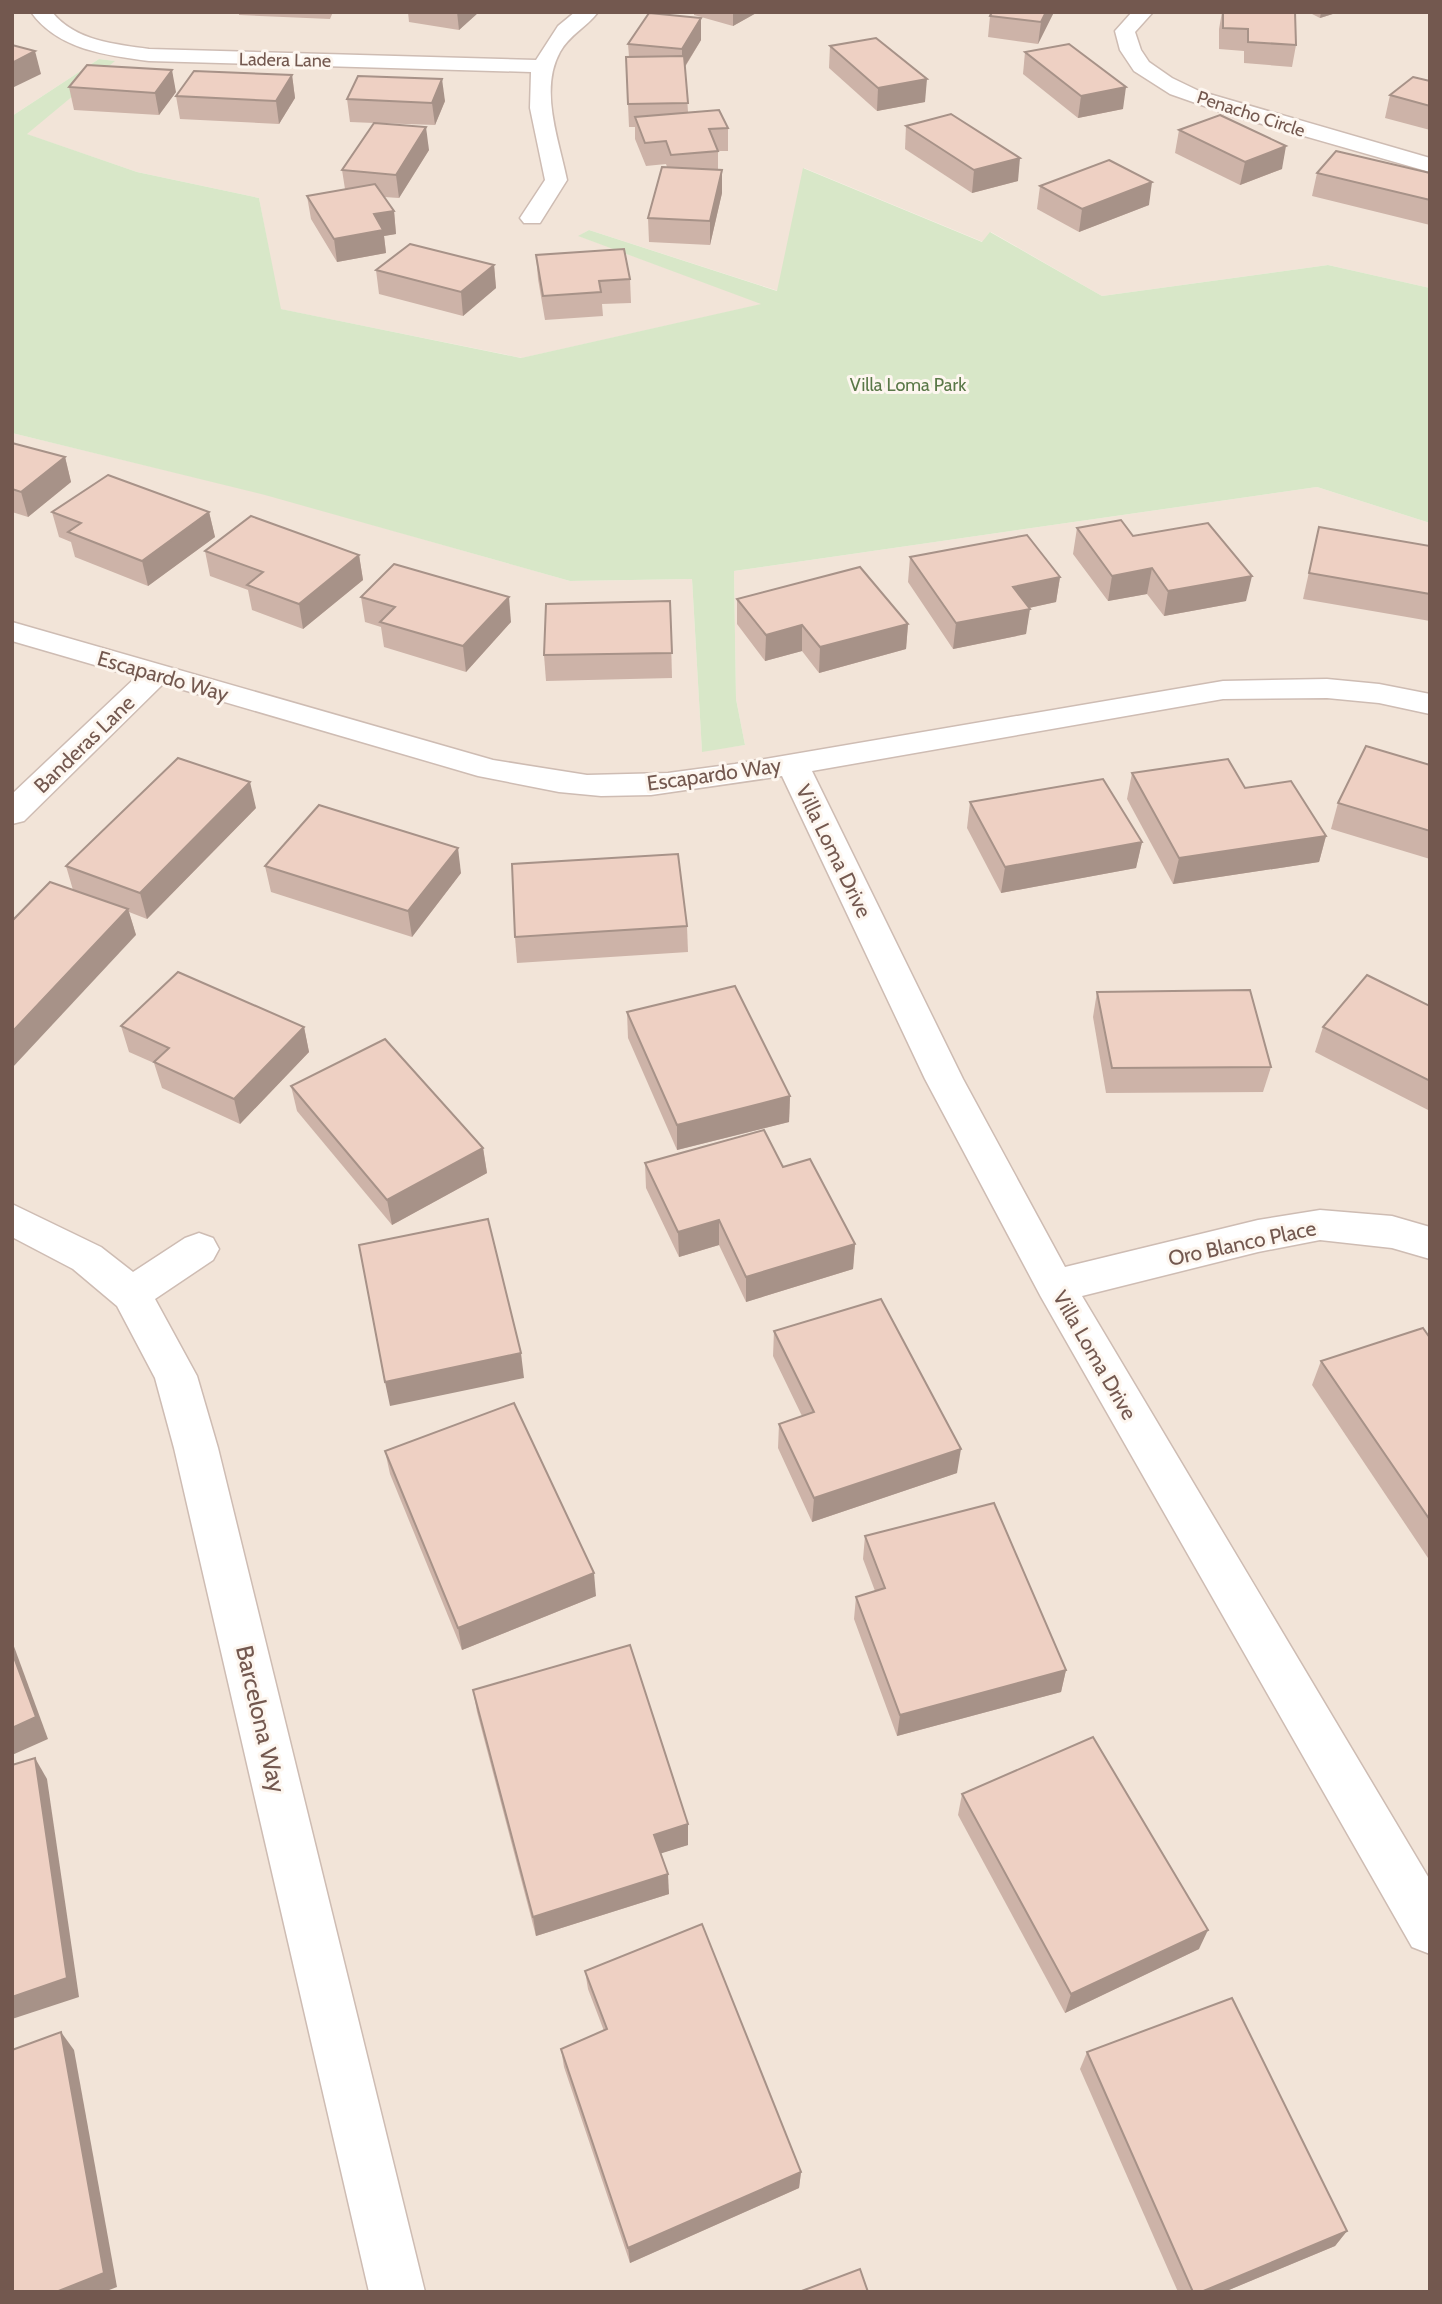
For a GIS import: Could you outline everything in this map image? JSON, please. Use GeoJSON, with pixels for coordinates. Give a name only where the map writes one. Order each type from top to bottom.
{"type":"FeatureCollection","features":[{"type":"Feature","properties":{"kind":"street","name":"Ladera Lane"},"geometry":{"type":"LineString","coordinates":[[41,12],[55,27],[72,36],[121,51],[149,55],[541,66]]}},
{"type":"Feature","properties":{"kind":"street"},"geometry":{"type":"LineString","coordinates":[[532,218],[556,180],[538,85],[541,66],[556,41],[571,24],[588,12]]}},
{"type":"Feature","properties":{"kind":"street","name":"Penacho Circle"},"geometry":{"type":"LineString","coordinates":[[1143,12],[1125,31],[1128,47],[1136,61],[1176,89],[1354,146],[1430,165]]}},
{"type":"Feature","properties":{"kind":"street","name":"Escapardo Way"},"geometry":{"type":"LineString","coordinates":[[12,631],[155,675],[489,769],[549,782],[604,786],[664,783],[1223,690],[1280,686],[1338,688],[1430,704]]}},
{"type":"Feature","properties":{"kind":"street","name":"Banderas Lane"},"geometry":{"type":"LineString","coordinates":[[12,813],[155,675]]}},
{"type":"Feature","properties":{"kind":"street","name":"Villa Loma Drive"},"geometry":{"type":"LineString","coordinates":[[792,763],[944,1079],[1055,1286],[1430,1929]]}},
{"type":"Feature","properties":{"kind":"street","name":"Barcelona Way"},"geometry":{"type":"LineString","coordinates":[[12,1219],[87,1258],[131,1294],[176,1376],[193,1436],[397,2292]]}},
{"type":"Feature","properties":{"kind":"street","name":"Oro Blanco Place"},"geometry":{"type":"LineString","coordinates":[[1055,1286],[1258,1236],[1320,1225],[1392,1232],[1430,1243]]}},
{"type":"Feature","properties":{"kind":"street"},"geometry":{"type":"LineString","coordinates":[[131,1294],[199,1249]]}},
{"type":"Feature","properties":{"kind":"shaded area"},"geometry":{"type":"Polygon","coordinates":[[[12,12],[1430,12],[1430,288],[1328,265],[1102,296],[991,232],[983,242],[804,168],[778,291],[589,230],[579,236],[763,304],[522,358],[280,309],[259,198],[137,172],[26,134],[114,61],[99,59],[12,116],[12,12]]]}},
{"type":"Feature","properties":{"kind":"shaded area"},"geometry":{"type":"Polygon","coordinates":[[[12,433],[268,495],[570,581],[692,579],[702,751],[745,745],[736,699],[734,571],[1317,487],[1430,523],[1430,2292],[12,2292],[12,433]]]}},
{"type":"Feature","properties":{"kind":"green space","name":"Villa Loma Park"},"geometry":{"type":"Polygon","coordinates":[[[99,59],[115,61],[27,134],[137,172],[259,198],[281,309],[521,358],[761,304],[578,236],[589,230],[777,291],[803,168],[982,242],[990,232],[1102,296],[1328,265],[1430,288],[1430,523],[1317,487],[734,571],[736,699],[745,745],[702,752],[692,579],[570,581],[265,495],[12,433],[12,116],[99,59]]]}},
{"type":"Feature","properties":{"kind":"building"},"geometry":{"type":"Polygon","coordinates":[[[992,12],[1046,12],[1041,22],[990,16],[992,12]]]}},
{"type":"Feature","properties":{"kind":"building"},"geometry":{"type":"Polygon","coordinates":[[[1223,12],[1295,12],[1296,45],[1248,42],[1248,29],[1223,28],[1223,12]]]}},
{"type":"Feature","properties":{"kind":"building"},"geometry":{"type":"Polygon","coordinates":[[[649,13],[701,18],[682,49],[628,44],[649,13]]]}},
{"type":"Feature","properties":{"kind":"building"},"geometry":{"type":"Polygon","coordinates":[[[876,38],[927,79],[878,88],[830,46],[876,38]]]}},
{"type":"Feature","properties":{"kind":"building"},"geometry":{"type":"Polygon","coordinates":[[[1069,44],[1126,87],[1081,96],[1025,52],[1069,44]]]}},
{"type":"Feature","properties":{"kind":"building"},"geometry":{"type":"Polygon","coordinates":[[[12,45],[35,51],[12,63],[12,45]]]}},
{"type":"Feature","properties":{"kind":"building"},"geometry":{"type":"Polygon","coordinates":[[[684,56],[688,103],[628,104],[626,57],[684,56]]]}},
{"type":"Feature","properties":{"kind":"building"},"geometry":{"type":"Polygon","coordinates":[[[87,65],[172,70],[155,93],[69,87],[87,65]]]}},
{"type":"Feature","properties":{"kind":"building"},"geometry":{"type":"Polygon","coordinates":[[[194,71],[292,75],[276,101],[176,96],[194,71]]]}},
{"type":"Feature","properties":{"kind":"building"},"geometry":{"type":"Polygon","coordinates":[[[358,76],[442,79],[432,103],[347,99],[358,76]]]}},
{"type":"Feature","properties":{"kind":"building"},"geometry":{"type":"Polygon","coordinates":[[[1413,77],[1430,81],[1430,106],[1390,95],[1413,77]]]}},
{"type":"Feature","properties":{"kind":"building"},"geometry":{"type":"Polygon","coordinates":[[[719,110],[728,128],[709,129],[718,151],[671,155],[666,141],[645,143],[635,117],[719,110]]]}},
{"type":"Feature","properties":{"kind":"building"},"geometry":{"type":"Polygon","coordinates":[[[951,114],[1020,158],[974,170],[906,126],[951,114]]]}},
{"type":"Feature","properties":{"kind":"building"},"geometry":{"type":"Polygon","coordinates":[[[1220,115],[1286,146],[1245,162],[1179,130],[1220,115]]]}},
{"type":"Feature","properties":{"kind":"building"},"geometry":{"type":"Polygon","coordinates":[[[374,123],[426,127],[396,175],[342,170],[374,123]]]}},
{"type":"Feature","properties":{"kind":"building"},"geometry":{"type":"Polygon","coordinates":[[[1336,151],[1430,173],[1430,200],[1317,173],[1336,151]]]}},
{"type":"Feature","properties":{"kind":"building"},"geometry":{"type":"Polygon","coordinates":[[[1109,160],[1152,182],[1082,209],[1040,186],[1109,160]]]}},
{"type":"Feature","properties":{"kind":"building"},"geometry":{"type":"Polygon","coordinates":[[[662,167],[722,170],[710,221],[648,218],[662,167]]]}},
{"type":"Feature","properties":{"kind":"building"},"geometry":{"type":"Polygon","coordinates":[[[375,184],[394,211],[374,214],[383,230],[334,239],[307,196],[375,184]]]}},
{"type":"Feature","properties":{"kind":"building"},"geometry":{"type":"Polygon","coordinates":[[[410,244],[494,265],[461,292],[376,270],[410,244]]]}},
{"type":"Feature","properties":{"kind":"building"},"geometry":{"type":"Polygon","coordinates":[[[624,249],[630,279],[599,281],[601,292],[543,296],[536,255],[624,249]]]}},
{"type":"Feature","properties":{"kind":"building"},"geometry":{"type":"Polygon","coordinates":[[[12,443],[65,457],[21,492],[12,489],[12,443]]]}},
{"type":"Feature","properties":{"kind":"building"},"geometry":{"type":"Polygon","coordinates":[[[108,475],[209,512],[142,561],[68,532],[81,523],[52,512],[108,475]]]}},
{"type":"Feature","properties":{"kind":"building"},"geometry":{"type":"Polygon","coordinates":[[[251,516],[359,555],[299,604],[247,585],[263,572],[205,551],[251,516]]]}},
{"type":"Feature","properties":{"kind":"building"},"geometry":{"type":"Polygon","coordinates":[[[1121,520],[1133,536],[1208,523],[1252,576],[1168,591],[1152,568],[1112,576],[1077,528],[1121,520]]]}},
{"type":"Feature","properties":{"kind":"building"},"geometry":{"type":"Polygon","coordinates":[[[1319,527],[1430,546],[1430,594],[1309,573],[1319,527]]]}},
{"type":"Feature","properties":{"kind":"building"},"geometry":{"type":"Polygon","coordinates":[[[1027,535],[1060,577],[1013,587],[1030,609],[956,623],[910,557],[1027,535]]]}},
{"type":"Feature","properties":{"kind":"building"},"geometry":{"type":"Polygon","coordinates":[[[394,564],[509,597],[463,646],[380,622],[395,607],[361,597],[394,564]]]}},
{"type":"Feature","properties":{"kind":"building"},"geometry":{"type":"Polygon","coordinates":[[[860,567],[908,624],[820,647],[802,625],[766,635],[737,599],[860,567]]]}},
{"type":"Feature","properties":{"kind":"building"},"geometry":{"type":"Polygon","coordinates":[[[670,601],[672,653],[544,655],[546,604],[670,601]]]}},
{"type":"Feature","properties":{"kind":"building"},"geometry":{"type":"Polygon","coordinates":[[[1366,746],[1430,765],[1430,831],[1338,803],[1366,746]]]}},
{"type":"Feature","properties":{"kind":"building"},"geometry":{"type":"Polygon","coordinates":[[[178,758],[250,782],[140,893],[66,866],[178,758]]]}},
{"type":"Feature","properties":{"kind":"building"},"geometry":{"type":"Polygon","coordinates":[[[1228,759],[1245,788],[1291,781],[1326,836],[1179,858],[1132,773],[1228,759]]]}},
{"type":"Feature","properties":{"kind":"building"},"geometry":{"type":"Polygon","coordinates":[[[1103,779],[1142,842],[1005,867],[970,802],[1103,779]]]}},
{"type":"Feature","properties":{"kind":"building"},"geometry":{"type":"Polygon","coordinates":[[[319,805],[458,848],[408,911],[265,866],[319,805]]]}},
{"type":"Feature","properties":{"kind":"building"},"geometry":{"type":"Polygon","coordinates":[[[678,854],[687,926],[515,937],[512,864],[678,854]]]}},
{"type":"Feature","properties":{"kind":"building"},"geometry":{"type":"Polygon","coordinates":[[[50,882],[128,909],[12,1032],[12,921],[50,882]]]}},
{"type":"Feature","properties":{"kind":"building"},"geometry":{"type":"Polygon","coordinates":[[[178,972],[304,1027],[234,1099],[154,1062],[169,1048],[121,1026],[178,972]]]}},
{"type":"Feature","properties":{"kind":"building"},"geometry":{"type":"Polygon","coordinates":[[[1367,975],[1430,1006],[1430,1081],[1323,1027],[1367,975]]]}},
{"type":"Feature","properties":{"kind":"building"},"geometry":{"type":"Polygon","coordinates":[[[735,986],[790,1096],[677,1125],[627,1012],[735,986]]]}},
{"type":"Feature","properties":{"kind":"building"},"geometry":{"type":"Polygon","coordinates":[[[1250,990],[1271,1067],[1112,1068],[1097,992],[1250,990]]]}},
{"type":"Feature","properties":{"kind":"building"},"geometry":{"type":"Polygon","coordinates":[[[385,1039],[483,1148],[387,1200],[291,1086],[385,1039]]]}},
{"type":"Feature","properties":{"kind":"building"},"geometry":{"type":"Polygon","coordinates":[[[764,1130],[783,1167],[810,1159],[855,1244],[746,1277],[719,1220],[678,1232],[645,1163],[764,1130]]]}},
{"type":"Feature","properties":{"kind":"building"},"geometry":{"type":"Polygon","coordinates":[[[488,1219],[521,1353],[385,1382],[359,1245],[488,1219]]]}},
{"type":"Feature","properties":{"kind":"building"},"geometry":{"type":"Polygon","coordinates":[[[881,1299],[961,1449],[814,1498],[779,1424],[814,1412],[774,1331],[881,1299]]]}},
{"type":"Feature","properties":{"kind":"building"},"geometry":{"type":"Polygon","coordinates":[[[1423,1328],[1430,1338],[1430,1520],[1321,1361],[1423,1328]]]}},
{"type":"Feature","properties":{"kind":"building"},"geometry":{"type":"Polygon","coordinates":[[[514,1403],[594,1573],[458,1628],[385,1451],[514,1403]]]}},
{"type":"Feature","properties":{"kind":"building"},"geometry":{"type":"Polygon","coordinates":[[[994,1503],[1066,1670],[900,1715],[856,1597],[885,1588],[865,1536],[994,1503]]]}},
{"type":"Feature","properties":{"kind":"building"},"geometry":{"type":"Polygon","coordinates":[[[630,1645],[688,1824],[654,1835],[668,1874],[533,1917],[473,1690],[630,1645]]]}},
{"type":"Feature","properties":{"kind":"building"},"geometry":{"type":"Polygon","coordinates":[[[12,1652],[36,1717],[12,1728],[12,1652]]]}},
{"type":"Feature","properties":{"kind":"building"},"geometry":{"type":"Polygon","coordinates":[[[1093,1737],[1208,1930],[1071,1994],[962,1794],[1093,1737]]]}},
{"type":"Feature","properties":{"kind":"building"},"geometry":{"type":"Polygon","coordinates":[[[35,1758],[67,1978],[12,1997],[12,1765],[35,1758]]]}},
{"type":"Feature","properties":{"kind":"building"},"geometry":{"type":"Polygon","coordinates":[[[702,1924],[801,2172],[628,2248],[561,2049],[607,2029],[585,1971],[702,1924]]]}},
{"type":"Feature","properties":{"kind":"building"},"geometry":{"type":"Polygon","coordinates":[[[1232,1998],[1347,2231],[1201,2292],[1193,2292],[1087,2052],[1232,1998]]]}},
{"type":"Feature","properties":{"kind":"building"},"geometry":{"type":"Polygon","coordinates":[[[61,2032],[104,2273],[56,2292],[12,2292],[12,2050],[61,2032]]]}},
{"type":"Feature","properties":{"kind":"building"},"geometry":{"type":"Polygon","coordinates":[[[860,2269],[868,2292],[799,2292],[860,2269]]]}}]}
